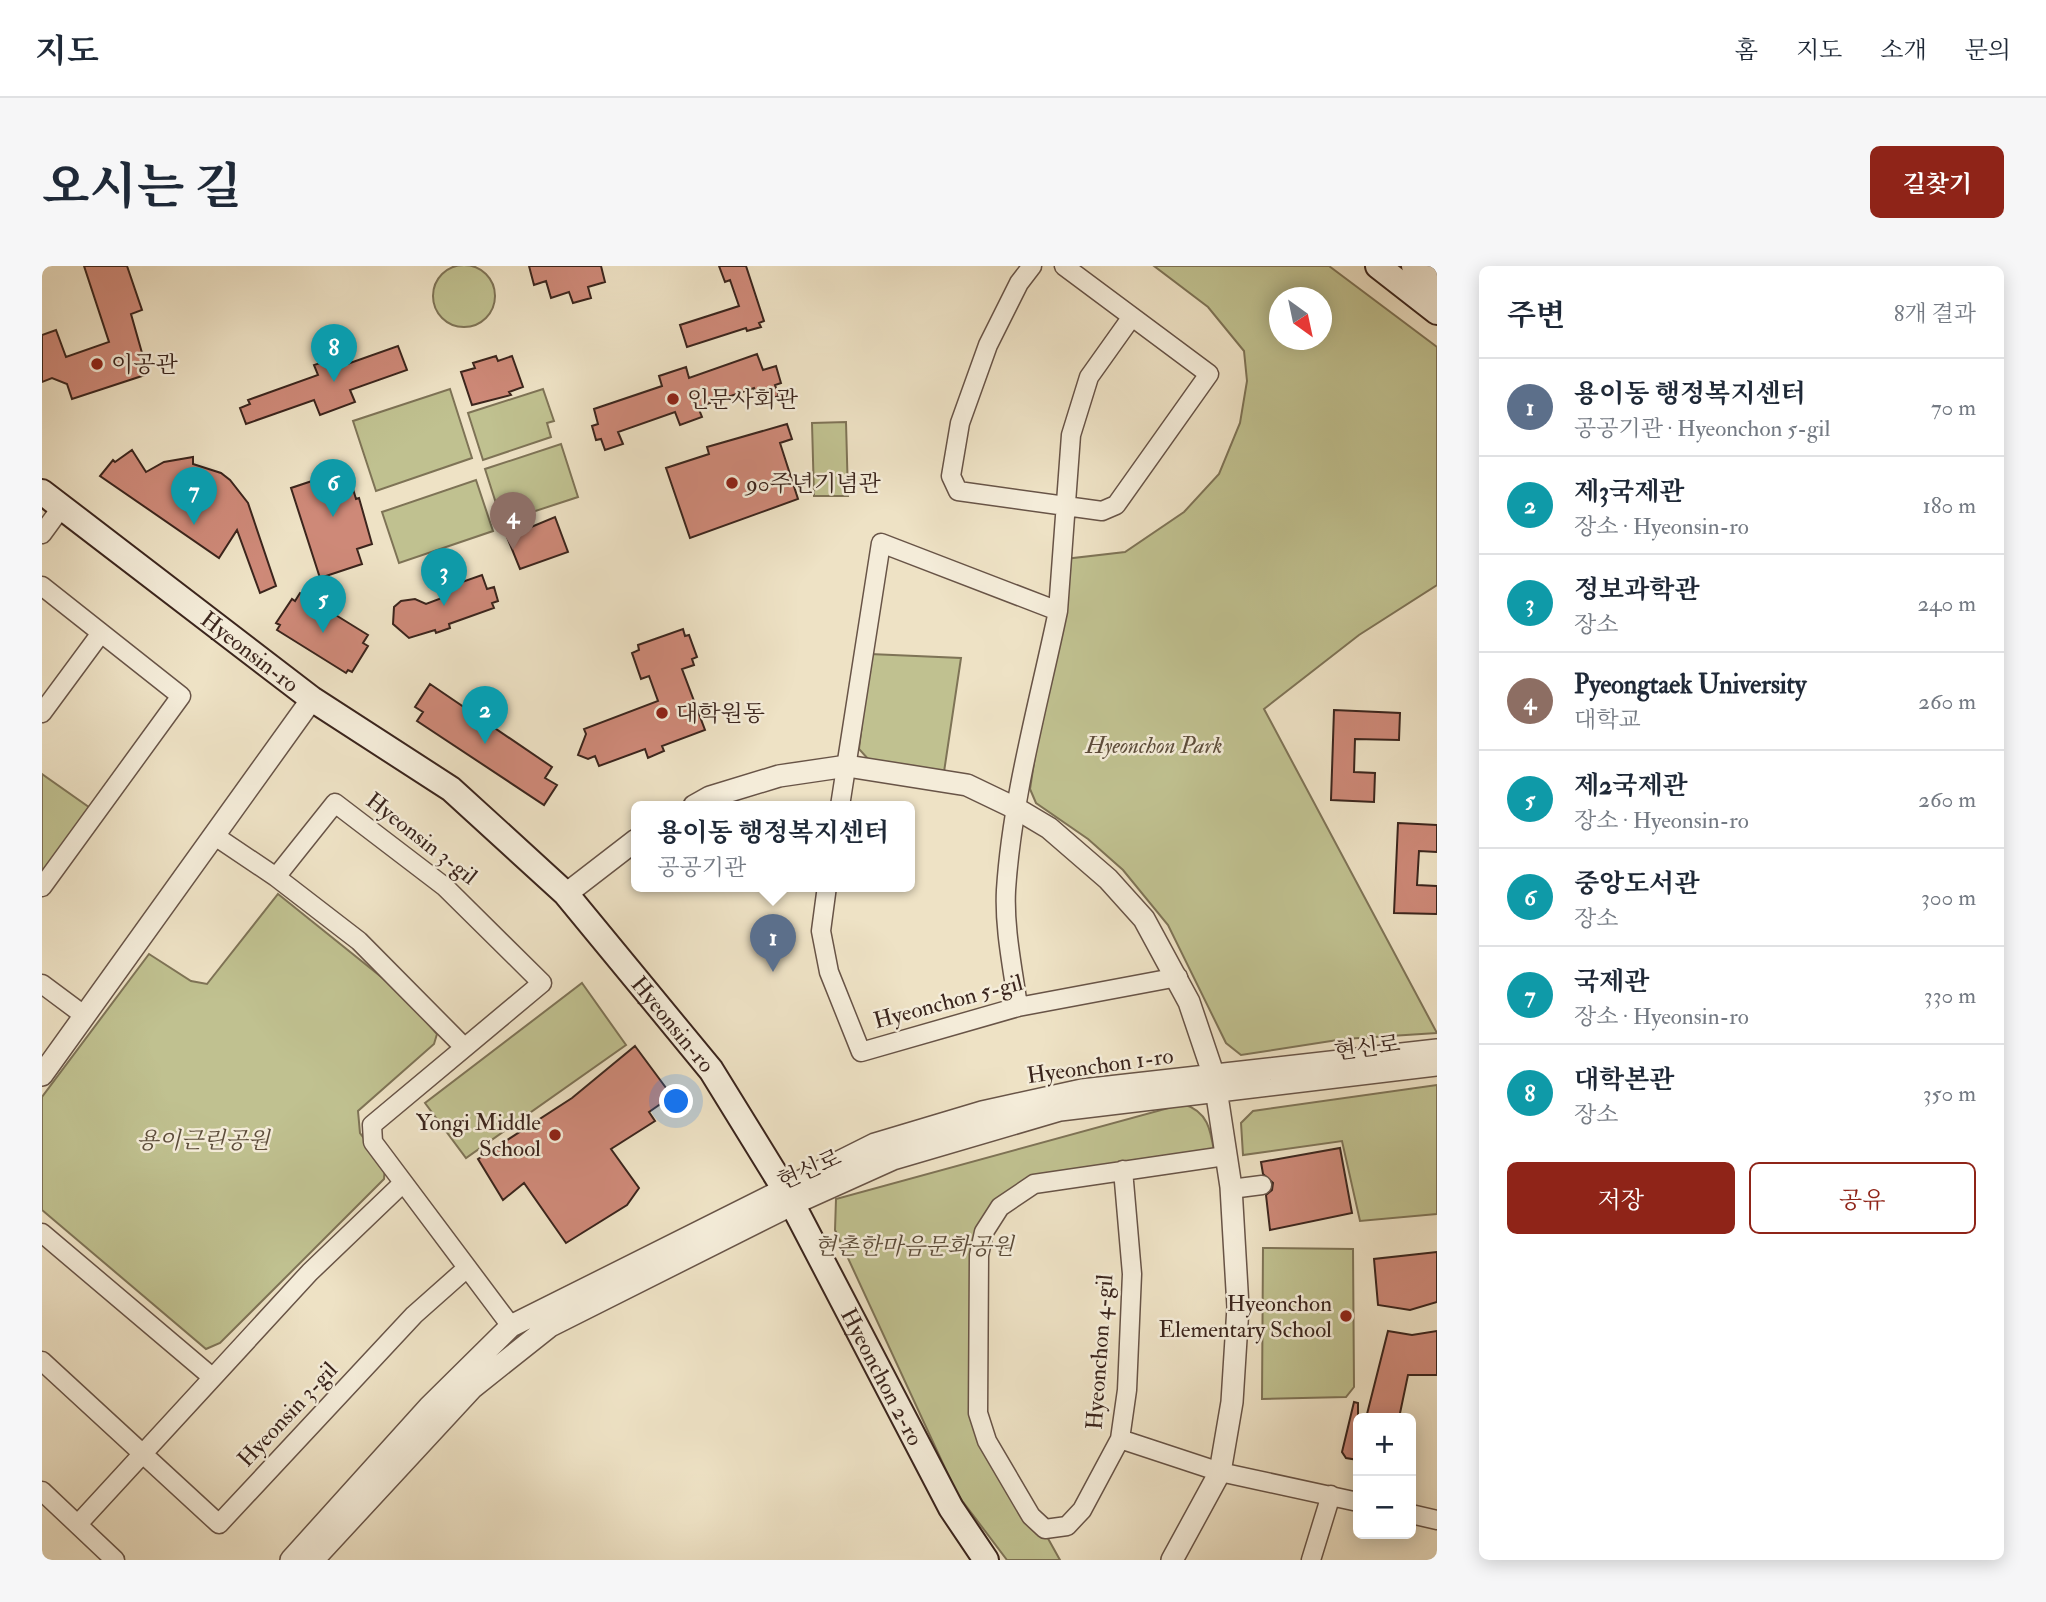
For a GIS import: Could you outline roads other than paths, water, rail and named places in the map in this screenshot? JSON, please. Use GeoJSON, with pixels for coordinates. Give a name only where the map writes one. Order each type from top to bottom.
{"type":"FeatureCollection","features":[{"type":"Feature","properties":{"kind":"main road"},"geometry":{"type":"LineString","coordinates":[[1378,266],[1435,305]]}},
{"type":"Feature","properties":{"kind":"main road"},"geometry":{"type":"LineString","coordinates":[[1414,266],[1435,305]]}},
{"type":"Feature","properties":{"kind":"main road","name":"Hyeonsin-ro"},"geometry":{"type":"LineString","coordinates":[[42,492],[312,699],[451,789],[566,894],[711,1070],[789,1197]]}},
{"type":"Feature","properties":{"kind":"main road","name":"Hyeonchon 2-ro"},"geometry":{"type":"LineString","coordinates":[[789,1197],[951,1508],[986,1560]]}},
{"type":"Feature","properties":{"kind":"street"},"geometry":{"type":"LineString","coordinates":[[1032,266],[1019,283],[988,345],[960,424],[951,476],[958,491],[1102,511],[1116,505],[1209,374],[1064,266]]}},
{"type":"Feature","properties":{"kind":"street"},"geometry":{"type":"LineString","coordinates":[[1018,1007],[1007,922],[1006,890],[1017,809],[1058,611],[1063,507],[1071,435],[1089,377],[1131,318]]}},
{"type":"Feature","properties":{"kind":"street"},"geometry":{"type":"LineString","coordinates":[[42,534],[61,508]]}},
{"type":"Feature","properties":{"kind":"street"},"geometry":{"type":"LineString","coordinates":[[841,801],[881,543],[1058,611]]}},
{"type":"Feature","properties":{"kind":"street"},"geometry":{"type":"LineString","coordinates":[[42,586],[181,696],[42,887]]}},
{"type":"Feature","properties":{"kind":"street"},"geometry":{"type":"LineString","coordinates":[[42,713],[101,633]]}},
{"type":"Feature","properties":{"kind":"street"},"geometry":{"type":"LineString","coordinates":[[42,1074],[312,699]]}},
{"type":"Feature","properties":{"kind":"street"},"geometry":{"type":"LineString","coordinates":[[703,801],[779,776],[847,766],[967,785],[1049,828],[1108,879],[1144,919],[1178,977],[1215,1084],[1231,1189],[1238,1307],[1232,1402],[1220,1472],[1172,1560]]}},
{"type":"Feature","properties":{"kind":"street","name":"Hyeonsin 3-gil"},"geometry":{"type":"LineString","coordinates":[[276,877],[335,803],[446,887],[542,984],[463,1046]]}},
{"type":"Feature","properties":{"kind":"street"},"geometry":{"type":"LineString","coordinates":[[215,836],[276,877],[359,941],[463,1046],[372,1125],[373,1142],[511,1326]]}},
{"type":"Feature","properties":{"kind":"street"},"geometry":{"type":"LineString","coordinates":[[566,894],[631,845]]}},
{"type":"Feature","properties":{"kind":"street","name":"Hyeonchon 5-gil"},"geometry":{"type":"LineString","coordinates":[[826,892],[821,931],[829,972],[861,1052],[1018,1007],[1178,977]]}},
{"type":"Feature","properties":{"kind":"street"},"geometry":{"type":"LineString","coordinates":[[42,984],[85,1016]]}},
{"type":"Feature","properties":{"kind":"street","name":"Hyeonchon 1-ro"},"geometry":{"type":"LineString","coordinates":[[789,1197],[875,1144],[982,1112],[1082,1090],[1215,1084],[1437,1050]]}},
{"type":"Feature","properties":{"kind":"street","name":"현신로"},"geometry":{"type":"LineString","coordinates":[[1215,1084],[1437,1065]]}},
{"type":"Feature","properties":{"kind":"street","name":"Hyeonchon 4-gil"},"geometry":{"type":"LineString","coordinates":[[1123,1170],[1132,1274],[1127,1390],[1120,1439],[1082,1510],[1067,1526],[1045,1529],[1031,1516],[987,1441],[978,1413],[979,1268],[984,1232],[1000,1206],[1034,1184],[1123,1170],[1225,1156]]}},
{"type":"Feature","properties":{"kind":"street"},"geometry":{"type":"LineString","coordinates":[[78,1524],[320,1263],[403,1183]]}},
{"type":"Feature","properties":{"kind":"street"},"geometry":{"type":"LineString","coordinates":[[1231,1189],[1262,1185]]}},
{"type":"Feature","properties":{"kind":"street"},"geometry":{"type":"LineString","coordinates":[[291,1560],[429,1407],[511,1326],[789,1197]]}},
{"type":"Feature","properties":{"kind":"street","name":"현신로"},"geometry":{"type":"LineString","coordinates":[[313,1560],[471,1388],[530,1340],[550,1326],[789,1197]]}},
{"type":"Feature","properties":{"kind":"street"},"geometry":{"type":"LineString","coordinates":[[46,1244],[212,1377]]}},
{"type":"Feature","properties":{"kind":"street","name":"Hyeonsin 3-gil"},"geometry":{"type":"LineString","coordinates":[[42,1361],[219,1524],[414,1315],[467,1268]]}},
{"type":"Feature","properties":{"kind":"street"},"geometry":{"type":"LineString","coordinates":[[1120,1439],[1220,1472],[1353,1501]]}},
{"type":"Feature","properties":{"kind":"street"},"geometry":{"type":"LineString","coordinates":[[42,1492],[115,1560]]}},
{"type":"Feature","properties":{"kind":"street"},"geometry":{"type":"LineString","coordinates":[[1311,1560],[1331,1495]]}},
{"type":"Feature","properties":{"kind":"street"},"geometry":{"type":"LineString","coordinates":[[1416,1515],[1437,1520]]}},
{"type":"Feature","properties":{"kind":"place","name":"이공관"},"geometry":{"type":"Point","coordinates":[97,364]}},
{"type":"Feature","properties":{"kind":"place","name":"대학본관"},"geometry":{"type":"Point","coordinates":[334,382]}},
{"type":"Feature","properties":{"kind":"place","name":"인문사회관"},"geometry":{"type":"Point","coordinates":[673,399]}},
{"type":"Feature","properties":{"kind":"place","name":"90주년기념관"},"geometry":{"type":"Point","coordinates":[732,483]}},
{"type":"Feature","properties":{"kind":"place","name":"중앙도서관"},"geometry":{"type":"Point","coordinates":[333,517]}},
{"type":"Feature","properties":{"kind":"place","name":"국제관"},"geometry":{"type":"Point","coordinates":[194,525]}},
{"type":"Feature","properties":{"kind":"place","name":"Pyeongtaek University"},"geometry":{"type":"Point","coordinates":[513,550]}},
{"type":"Feature","properties":{"kind":"place","name":"정보과학관"},"geometry":{"type":"Point","coordinates":[444,606]}},
{"type":"Feature","properties":{"kind":"place","name":"제2국제관"},"geometry":{"type":"Point","coordinates":[323,633]}},
{"type":"Feature","properties":{"kind":"place","name":"대학원동"},"geometry":{"type":"Point","coordinates":[662,713]}},
{"type":"Feature","properties":{"kind":"place","name":"제3국제관"},"geometry":{"type":"Point","coordinates":[485,744]}},
{"type":"Feature","properties":{"kind":"place","name":"용이동 행정복지센터"},"geometry":{"type":"Point","coordinates":[773,972]}},
{"type":"Feature","properties":{"kind":"place","name":"Yongi Middle School"},"geometry":{"type":"Point","coordinates":[555,1135]}},
{"type":"Feature","properties":{"kind":"place","name":"Hyeonchon Elementary School"},"geometry":{"type":"Point","coordinates":[1346,1316]}},
{"type":"Feature","properties":{"kind":"park label","name":"Hyeonchon Park"},"geometry":{"type":"Point","coordinates":[1154,745]}},
{"type":"Feature","properties":{"kind":"park label","name":"용이근린공원"},"geometry":{"type":"Point","coordinates":[203,1140]}},
{"type":"Feature","properties":{"kind":"park label","name":"현촌한마음문화공원"},"geometry":{"type":"Point","coordinates":[914,1246]}}]}
